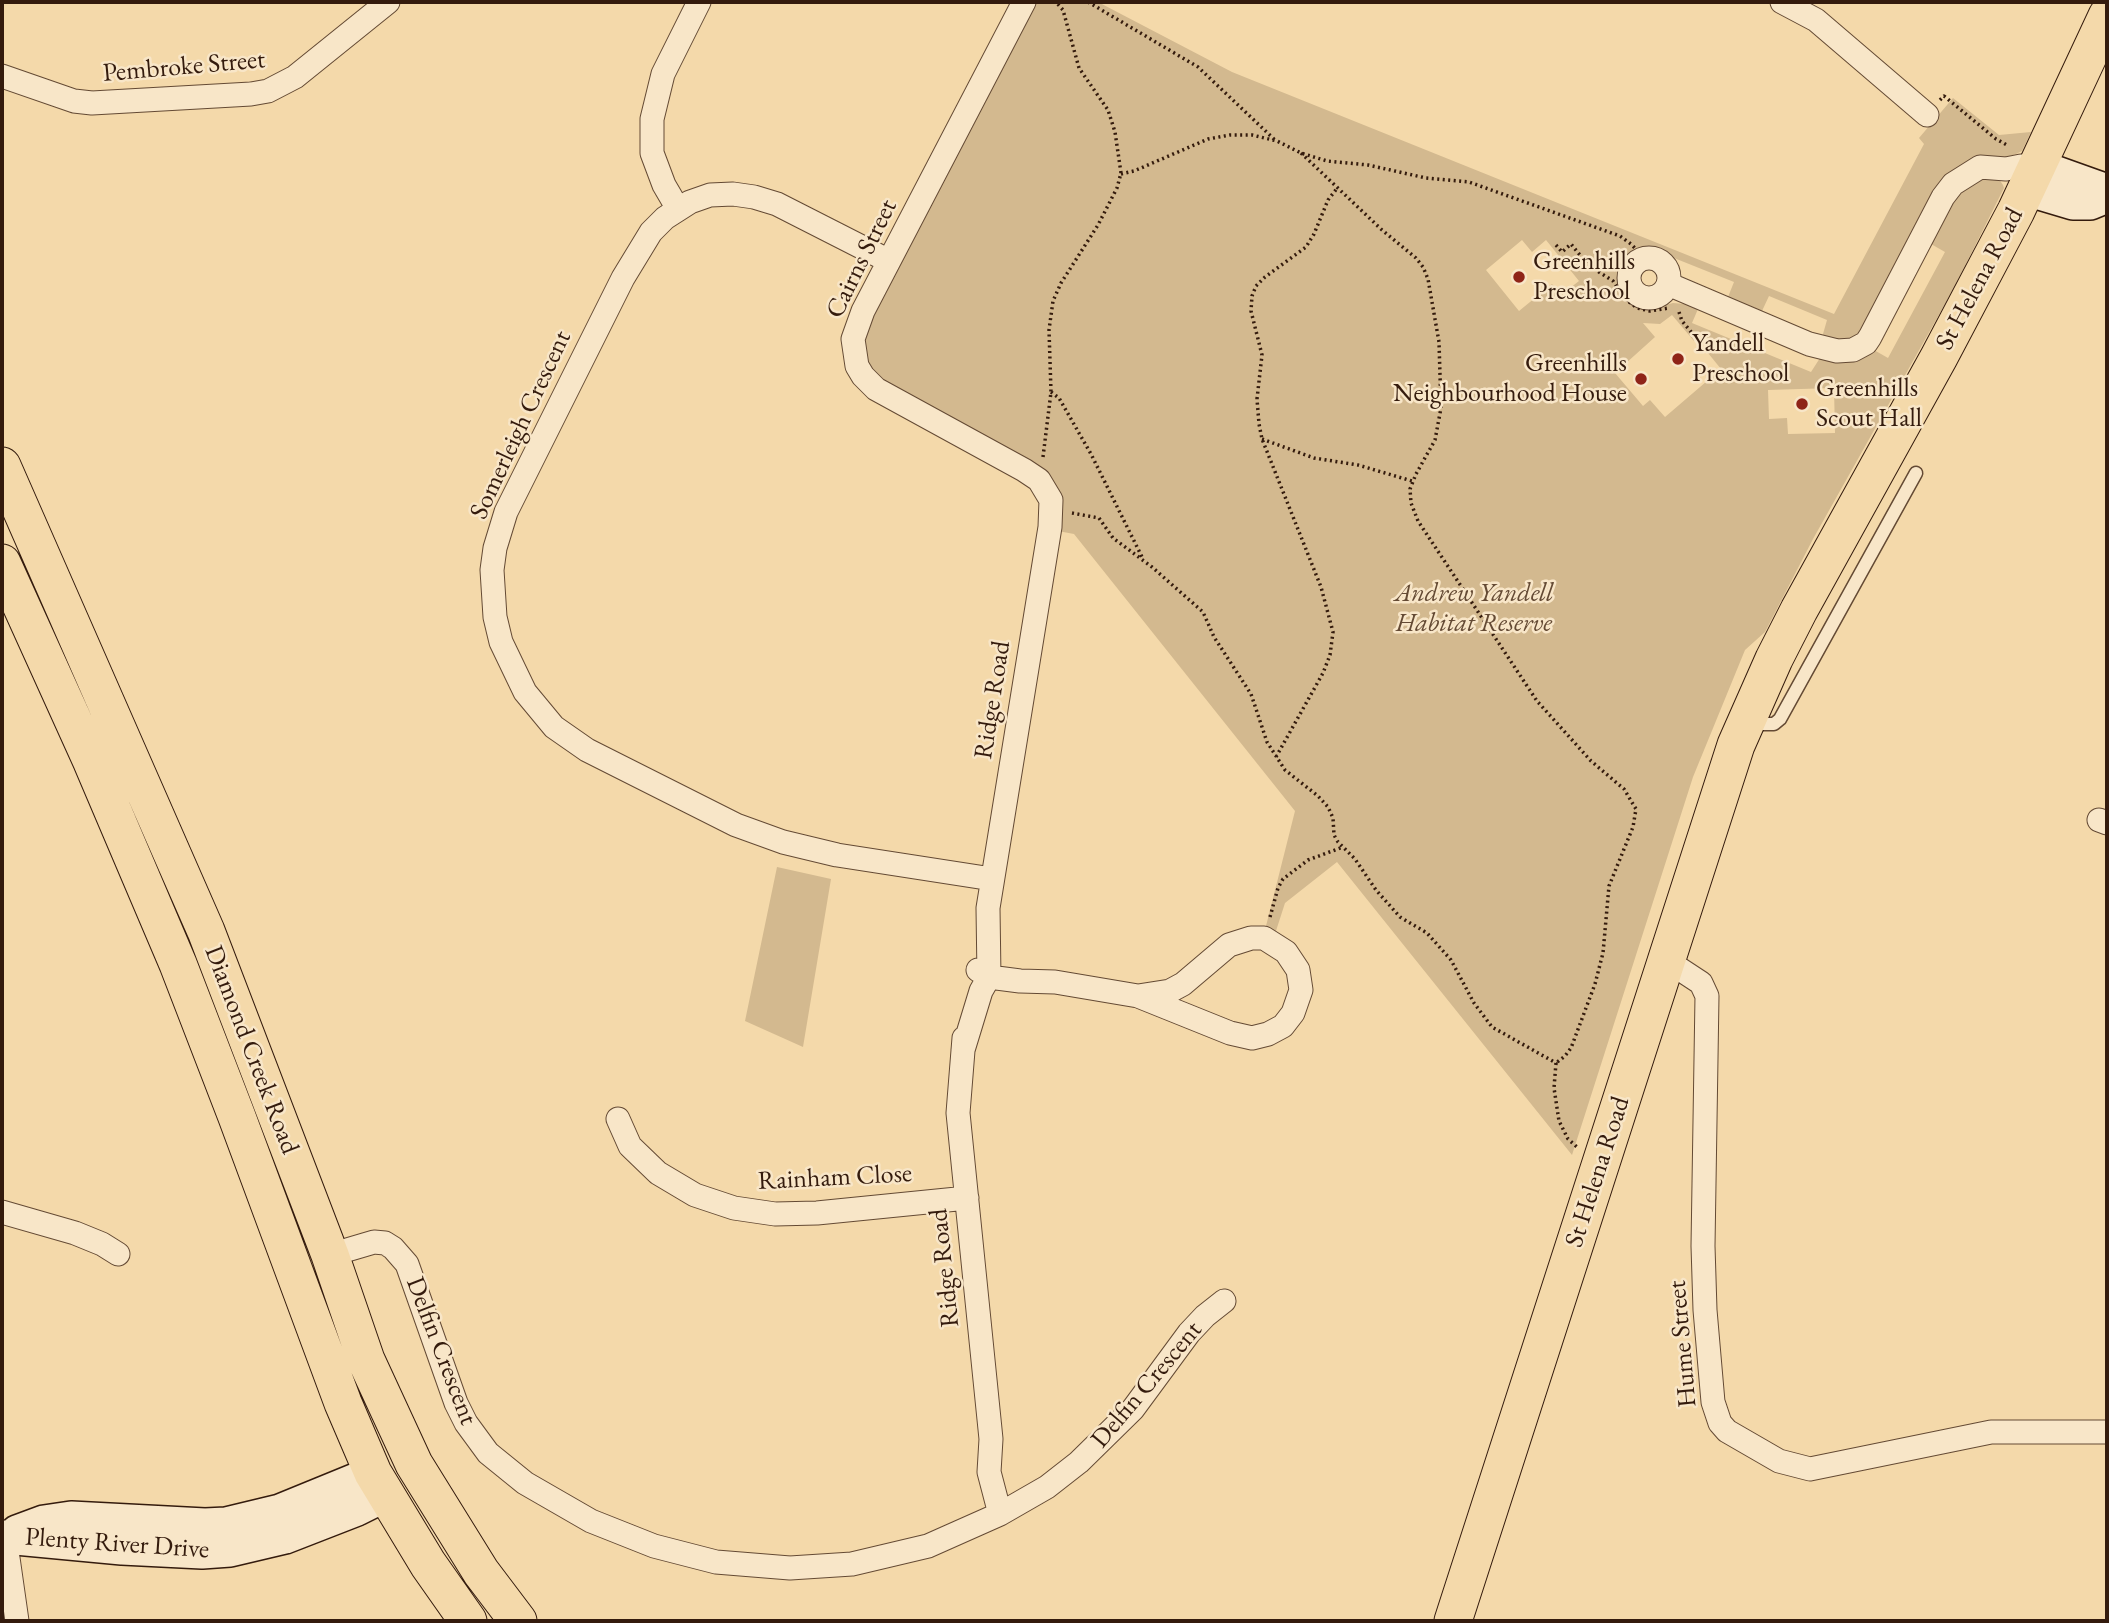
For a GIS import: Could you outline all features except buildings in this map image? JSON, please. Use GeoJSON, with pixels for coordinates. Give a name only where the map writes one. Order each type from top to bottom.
{"type":"FeatureCollection","features":[{"type":"Feature","properties":{"kind":"main road","name":"St Helena Road"},"geometry":{"type":"LineString","coordinates":[[1453,1621],[1723,779],[1745,724],[1799,610],[1939,357],[2021,168],[2107,16]]}},
{"type":"Feature","properties":{"kind":"main road","name":"Diamond Creek Road"},"geometry":{"type":"LineString","coordinates":[[2,466],[205,931],[330,1255],[366,1360],[414,1464],[481,1572],[518,1621]]}},
{"type":"Feature","properties":{"kind":"main road","name":"Diamond Creek Road"},"geometry":{"type":"LineString","coordinates":[[2,563],[92,762],[178,964],[343,1403],[379,1484],[428,1564],[468,1621]]}},
{"type":"Feature","properties":{"kind":"main road","name":"Delfin Crescent"},"geometry":{"type":"LineString","coordinates":[[293,1268],[330,1255]]}},
{"type":"Feature","properties":{"kind":"main road","name":"Plenty River Drive"},"geometry":{"type":"LineString","coordinates":[[379,1484],[414,1464]]}},
{"type":"Feature","properties":{"kind":"street","name":"Pembroke Street"},"geometry":{"type":"LineString","coordinates":[[2,76],[74,102],[268,91],[295,77],[388,2]]}},
{"type":"Feature","properties":{"kind":"street"},"geometry":{"type":"LineString","coordinates":[[678,209],[664,185],[652,153],[652,119],[663,74],[699,2]]}},
{"type":"Feature","properties":{"kind":"street","name":"Cairns Street"},"geometry":{"type":"LineString","coordinates":[[1024,2],[863,311],[853,339],[854,357],[863,376],[886,396],[1039,480]]}},
{"type":"Feature","properties":{"kind":"street"},"geometry":{"type":"LineString","coordinates":[[1782,2],[1816,20],[1927,116]]}},
{"type":"Feature","properties":{"kind":"street"},"geometry":{"type":"LineString","coordinates":[[1668,285],[1810,344],[1837,351],[1853,350],[1866,343],[1870,337],[1943,197],[1953,184],[1980,167],[2021,168],[2107,191]]}},
{"type":"Feature","properties":{"kind":"street"},"geometry":{"type":"LineString","coordinates":[[2021,168],[2073,203],[2090,203],[2107,196]]}},
{"type":"Feature","properties":{"kind":"street","name":"Somerleigh Crescent"},"geometry":{"type":"LineString","coordinates":[[889,261],[777,204],[733,194],[710,195],[678,209],[651,232],[638,252],[506,512],[495,548],[492,588],[495,617],[510,665],[540,713],[569,740],[736,825],[772,838],[810,849],[992,879]]}},
{"type":"Feature","properties":{"kind":"street"},"geometry":{"type":"LineString","coordinates":[[1651,258],[1663,263],[1669,275],[1668,285],[1663,293],[1651,299],[1637,295],[1629,278],[1630,271],[1639,261],[1645,259],[1651,258]]}},
{"type":"Feature","properties":{"kind":"street"},"geometry":{"type":"LineString","coordinates":[[1039,480],[1051,507]]}},
{"type":"Feature","properties":{"kind":"street","name":"Ridge Road"},"geometry":{"type":"LineString","coordinates":[[1008,1509],[1003,1478],[991,1439],[958,1113],[966,1003],[986,971],[978,940],[988,908],[1051,507]]}},
{"type":"Feature","properties":{"kind":"street"},"geometry":{"type":"LineString","coordinates":[[986,971],[1138,996],[1230,1033],[1252,1038],[1283,1026],[1293,1013],[1301,990],[1298,970],[1286,952],[1264,938],[1251,938],[1229,945],[1183,984],[1170,991],[1138,996]]}},
{"type":"Feature","properties":{"kind":"street","name":"Hume Street"},"geometry":{"type":"LineString","coordinates":[[1666,960],[1701,983],[1707,996],[1703,1246],[1705,1310],[1713,1402],[1720,1423],[1727,1431],[1779,1461],[1810,1469],[1991,1432],[2107,1432]]}},
{"type":"Feature","properties":{"kind":"street","name":"Rainham Close"},"geometry":{"type":"LineString","coordinates":[[618,1119],[630,1146],[658,1173],[695,1195],[734,1208],[775,1214],[817,1213],[967,1198]]}},
{"type":"Feature","properties":{"kind":"street"},"geometry":{"type":"LineString","coordinates":[[2,1212],[75,1233],[118,1254]]}},
{"type":"Feature","properties":{"kind":"street","name":"Delfin Crescent"},"geometry":{"type":"LineString","coordinates":[[330,1255],[374,1242],[385,1243],[407,1264],[456,1403],[476,1439],[488,1453],[525,1483],[561,1505],[622,1534],[682,1555],[716,1562],[790,1568],[852,1564],[928,1546],[1008,1509],[1047,1487],[1105,1438],[1133,1409],[1189,1333],[1224,1301]]}},
{"type":"Feature","properties":{"kind":"street","name":"Plenty River Drive"},"geometry":{"type":"LineString","coordinates":[[3,1537],[44,1522],[71,1518],[226,1524],[316,1511],[379,1484]]}},
{"type":"Feature","properties":{"kind":"street"},"geometry":{"type":"LineString","coordinates":[[3,1537],[17,1621]]}},
{"type":"Feature","properties":{"kind":"lane"},"geometry":{"type":"LineString","coordinates":[[1745,724],[1774,724],[1780,719],[1916,473]]}},
{"type":"Feature","properties":{"kind":"path"},"geometry":{"type":"LineString","coordinates":[[1088,2],[1198,67],[1277,141]]}},
{"type":"Feature","properties":{"kind":"path"},"geometry":{"type":"LineString","coordinates":[[1039,480],[1051,392],[1049,319],[1056,292],[1098,225],[1118,188],[1121,174],[1115,132],[1108,110],[1079,68],[1060,3]]}},
{"type":"Feature","properties":{"kind":"path"},"geometry":{"type":"LineString","coordinates":[[1927,116],[1944,96],[1996,139],[2021,168]]}},
{"type":"Feature","properties":{"kind":"path"},"geometry":{"type":"LineString","coordinates":[[1121,174],[1134,172],[1219,136],[1252,135],[1277,141],[1301,153],[1327,161],[1368,165],[1426,178],[1469,182],[1620,236],[1645,259]]}},
{"type":"Feature","properties":{"kind":"path"},"geometry":{"type":"LineString","coordinates":[[1301,153],[1420,262],[1428,279],[1439,342],[1440,420],[1431,449],[1412,481],[1410,503],[1423,530],[1537,701],[1591,761],[1630,795],[1636,809],[1633,827],[1609,886],[1603,953],[1595,984],[1571,1048],[1556,1063],[1555,1088],[1559,1121],[1568,1139],[1577,1147]]}},
{"type":"Feature","properties":{"kind":"path"},"geometry":{"type":"LineString","coordinates":[[1276,757],[1323,674],[1330,655],[1333,632],[1321,587],[1262,439],[1257,399],[1262,355],[1251,311],[1252,296],[1256,286],[1265,277],[1306,247],[1328,200],[1338,187]]}},
{"type":"Feature","properties":{"kind":"path"},"geometry":{"type":"LineString","coordinates":[[1556,245],[1562,252],[1571,244],[1588,265],[1610,278],[1624,298],[1637,307],[1650,311],[1670,308],[1677,310],[1682,321],[1698,339]]}},
{"type":"Feature","properties":{"kind":"path"},"geometry":{"type":"LineString","coordinates":[[1051,392],[1059,398],[1091,454],[1144,561]]}},
{"type":"Feature","properties":{"kind":"path"},"geometry":{"type":"LineString","coordinates":[[1262,439],[1314,458],[1358,465],[1412,481]]}},
{"type":"Feature","properties":{"kind":"path"},"geometry":{"type":"LineString","coordinates":[[1051,507],[1103,520],[1109,535],[1191,600],[1207,617],[1214,637],[1251,694],[1264,736],[1276,757],[1291,776],[1328,807],[1333,818],[1336,839],[1400,916],[1427,933],[1451,960],[1474,1003],[1492,1027],[1556,1063]]}},
{"type":"Feature","properties":{"kind":"path"},"geometry":{"type":"LineString","coordinates":[[1268,923],[1283,878],[1308,860],[1343,847]]}},
{"type":"Feature","properties":{"kind":"green space","name":"Andrew Yandell Habitat Reserve"},"geometry":{"type":"Polygon","coordinates":[[[1032,2],[1098,2],[1232,72],[1834,314],[1924,144],[1919,138],[1953,98],[1999,135],[2031,132],[2022,151],[2003,158],[1972,160],[1947,176],[1860,331],[1852,338],[1841,340],[1824,337],[1827,320],[1769,296],[1762,311],[1728,297],[1734,282],[1654,250],[1639,250],[1627,259],[1623,266],[1620,282],[1623,290],[1639,305],[1653,308],[1673,303],[1698,309],[1692,323],[1811,372],[1820,358],[1874,350],[1888,358],[1945,252],[1931,244],[1961,190],[1977,178],[1999,179],[2004,188],[1954,288],[1813,539],[1765,632],[1745,650],[1693,777],[1572,1155],[1337,862],[1285,903],[1275,934],[1265,930],[1295,811],[1074,534],[1058,531],[1061,508],[884,386],[860,352],[869,315],[1032,2]],[[1522,240],[1486,270],[1519,311],[1552,284],[1561,295],[1579,281],[1546,240],[1532,252],[1522,240]],[[1672,315],[1660,324],[1643,323],[1655,337],[1615,373],[1643,406],[1650,400],[1665,417],[1721,369],[1708,353],[1715,344],[1701,335],[1694,341],[1672,315]],[[1834,388],[1768,390],[1769,419],[1787,418],[1788,434],[1835,433],[1834,388]]]}},
{"type":"Feature","properties":{"kind":"green space"},"geometry":{"type":"Polygon","coordinates":[[[777,867],[831,879],[803,1047],[745,1021],[777,867]]]}},
{"type":"Feature","properties":{"kind":"place","name":"Greenhills Preschool"},"geometry":{"type":"Point","coordinates":[1519,277]}},
{"type":"Feature","properties":{"kind":"place","name":"Yandell Preschool"},"geometry":{"type":"Point","coordinates":[1678,359]}},
{"type":"Feature","properties":{"kind":"place","name":"Greenhills Neighbourhood House"},"geometry":{"type":"Point","coordinates":[1641,379]}},
{"type":"Feature","properties":{"kind":"place","name":"Greenhills Scout Hall"},"geometry":{"type":"Point","coordinates":[1802,404]}}]}
